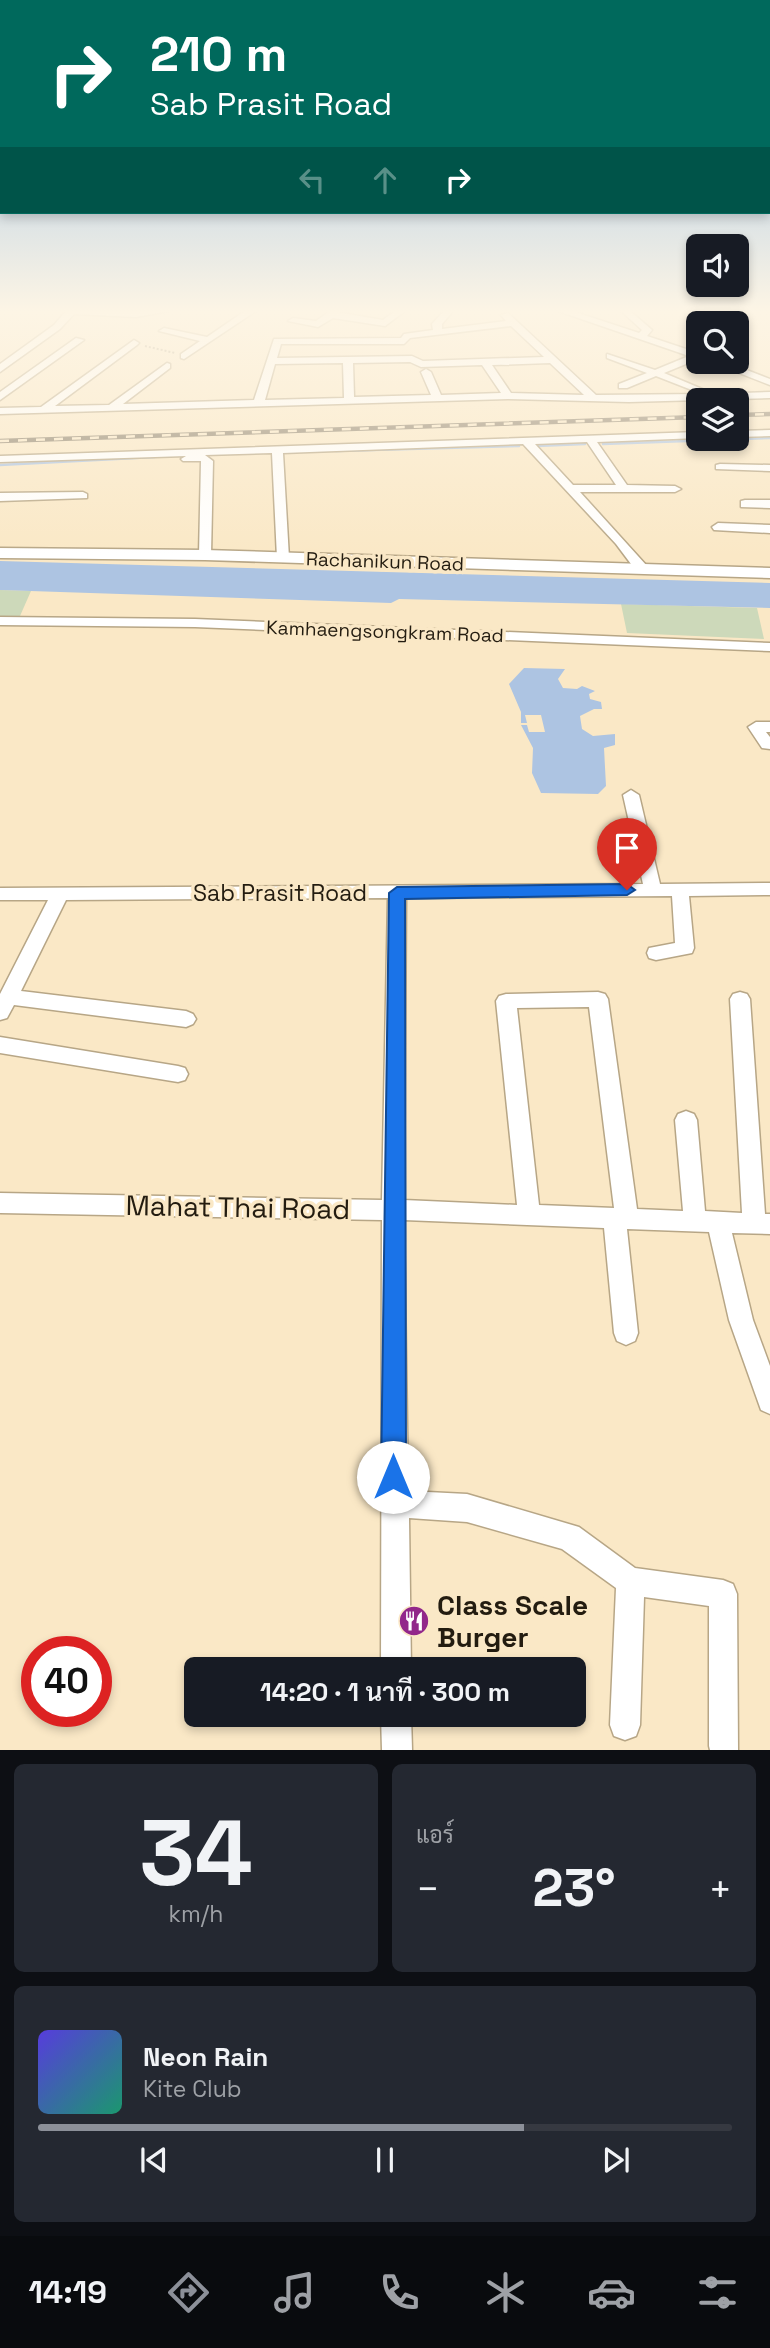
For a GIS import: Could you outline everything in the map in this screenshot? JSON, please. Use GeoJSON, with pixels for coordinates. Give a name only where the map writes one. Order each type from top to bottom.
{"type":"FeatureCollection","features":[{"type":"Feature","properties":{"kind":"main road","name":"Rachanikun Road"},"geometry":{"type":"LineString","coordinates":[[0,553],[205,555],[770,573]]}},
{"type":"Feature","properties":{"kind":"street"},"geometry":{"type":"LineString","coordinates":[[43,410],[67,393]]}},
{"type":"Feature","properties":{"kind":"street"},"geometry":{"type":"LineString","coordinates":[[111,408],[131,393]]}},
{"type":"Feature","properties":{"kind":"street"},"geometry":{"type":"LineString","coordinates":[[258,405],[261,393]]}},
{"type":"Feature","properties":{"kind":"street"},"geometry":{"type":"LineString","coordinates":[[349,393],[349,401]]}},
{"type":"Feature","properties":{"kind":"street"},"geometry":{"type":"LineString","coordinates":[[435,393],[437,398]]}},
{"type":"Feature","properties":{"kind":"street"},"geometry":{"type":"LineString","coordinates":[[506,393],[508,396]]}},
{"type":"Feature","properties":{"kind":"street"},"geometry":{"type":"LineString","coordinates":[[588,393],[594,399]]}},
{"type":"Feature","properties":{"kind":"street"},"geometry":{"type":"LineString","coordinates":[[749,396],[770,395]]}},
{"type":"Feature","properties":{"kind":"street"},"geometry":{"type":"LineString","coordinates":[[0,411],[508,396],[594,399],[686,398]]}},
{"type":"Feature","properties":{"kind":"street"},"geometry":{"type":"LineString","coordinates":[[749,434],[770,433]]}},
{"type":"Feature","properties":{"kind":"street"},"geometry":{"type":"LineString","coordinates":[[0,459],[686,435]]}},
{"type":"Feature","properties":{"kind":"street"},"geometry":{"type":"LineString","coordinates":[[590,439],[623,487]]}},
{"type":"Feature","properties":{"kind":"street"},"geometry":{"type":"LineString","coordinates":[[525,440],[620,541],[642,569]]}},
{"type":"Feature","properties":{"kind":"street"},"geometry":{"type":"LineString","coordinates":[[277,451],[284,558]]}},
{"type":"Feature","properties":{"kind":"street"},"geometry":{"type":"LineString","coordinates":[[0,470],[206,459],[205,555]]}},
{"type":"Feature","properties":{"kind":"street"},"geometry":{"type":"LineString","coordinates":[[720,467],[770,468]]}},
{"type":"Feature","properties":{"kind":"street"},"geometry":{"type":"LineString","coordinates":[[569,488],[675,489]]}},
{"type":"Feature","properties":{"kind":"street"},"geometry":{"type":"LineString","coordinates":[[0,497],[83,496]]}},
{"type":"Feature","properties":{"kind":"street"},"geometry":{"type":"LineString","coordinates":[[746,504],[770,504]]}},
{"type":"Feature","properties":{"kind":"street"},"geometry":{"type":"LineString","coordinates":[[718,527],[770,529]]}},
{"type":"Feature","properties":{"kind":"street","name":"Kamhaengsongkram Road"},"geometry":{"type":"LineString","coordinates":[[0,621],[195,623],[770,648]]}},
{"type":"Feature","properties":{"kind":"street"},"geometry":{"type":"LineString","coordinates":[[767,745],[756,727],[770,727]]}},
{"type":"Feature","properties":{"kind":"street"},"geometry":{"type":"LineString","coordinates":[[631,795],[653,890]]}},
{"type":"Feature","properties":{"kind":"street"},"geometry":{"type":"LineString","coordinates":[[656,953],[685,948],[680,889]]}},
{"type":"Feature","properties":{"kind":"street","name":"Sab Prasit Road"},"geometry":{"type":"LineString","coordinates":[[0,894],[770,889]]}},
{"type":"Feature","properties":{"kind":"street"},"geometry":{"type":"LineString","coordinates":[[396,1657],[393,1210],[397,893]]}},
{"type":"Feature","properties":{"kind":"street"},"geometry":{"type":"LineString","coordinates":[[60,894],[4,1005],[186,1019]]}},
{"type":"Feature","properties":{"kind":"street"},"geometry":{"type":"LineString","coordinates":[[529,1215],[506,1001],[597,999],[620,1218],[626,1333]]}},
{"type":"Feature","properties":{"kind":"street"},"geometry":{"type":"LineString","coordinates":[[740,999],[762,1223]]}},
{"type":"Feature","properties":{"kind":"street"},"geometry":{"type":"LineString","coordinates":[[0,1045],[178,1074]]}},
{"type":"Feature","properties":{"kind":"street"},"geometry":{"type":"LineString","coordinates":[[686,1120],[706,1222],[770,1401]]}},
{"type":"Feature","properties":{"kind":"street","name":"Mahat Thai Road"},"geometry":{"type":"LineString","coordinates":[[0,1203],[393,1210],[762,1223]]}},
{"type":"Feature","properties":{"kind":"street"},"geometry":{"type":"LineString","coordinates":[[394,1504],[467,1508],[569,1536],[630,1581],[723,1594],[724,1746]]}},
{"type":"Feature","properties":{"kind":"street"},"geometry":{"type":"LineString","coordinates":[[625,1725],[630,1581]]}},
{"type":"Feature","properties":{"kind":"street"},"geometry":{"type":"LineString","coordinates":[[396,1727],[397,1749]]}},
{"type":"Feature","properties":{"kind":"green space"},"geometry":{"type":"Polygon","coordinates":[[[0,590],[31,591],[20,616],[0,616],[0,590]]]}},
{"type":"Feature","properties":{"kind":"green space"},"geometry":{"type":"Polygon","coordinates":[[[621,604],[757,608],[764,639],[627,633],[621,604]]]}},
{"type":"Feature","properties":{"kind":"water"},"geometry":{"type":"Polygon","coordinates":[[[0,561],[770,583],[770,608],[399,599],[391,603],[0,590],[0,561]]]}},
{"type":"Feature","properties":{"kind":"water"},"geometry":{"type":"Polygon","coordinates":[[[524,668],[565,669],[558,679],[563,688],[577,689],[582,686],[595,691],[589,694],[590,699],[601,702],[602,709],[594,709],[580,716],[582,729],[593,736],[615,734],[615,745],[604,748],[606,786],[598,794],[541,793],[532,773],[533,748],[521,725],[527,725],[529,732],[545,732],[541,715],[525,715],[527,723],[521,723],[521,712],[509,684],[524,668]]]}},
{"type":"Feature","properties":{"kind":"waterway"},"geometry":{"type":"LineString","coordinates":[[603,444],[770,438]]}},
{"type":"Feature","properties":{"kind":"waterway"},"geometry":{"type":"LineString","coordinates":[[537,446],[585,444]]}},
{"type":"Feature","properties":{"kind":"waterway"},"geometry":{"type":"LineString","coordinates":[[336,451],[519,446]]}},
{"type":"Feature","properties":{"kind":"waterway"},"geometry":{"type":"LineString","coordinates":[[0,465],[155,457]]}},
{"type":"Feature","properties":{"kind":"railway"},"geometry":{"type":"LineString","coordinates":[[749,415],[770,414]]}},
{"type":"Feature","properties":{"kind":"railway"},"geometry":{"type":"LineString","coordinates":[[0,441],[686,417]]}},
{"type":"Feature","properties":{"kind":"place","name":"Class Scale Burger"},"geometry":{"type":"Point","coordinates":[414,1621]}},
{"type":"Feature","properties":{"kind":"route"},"geometry":{"type":"LineString","coordinates":[[393,1477],[397,893],[627,890]]}}]}
